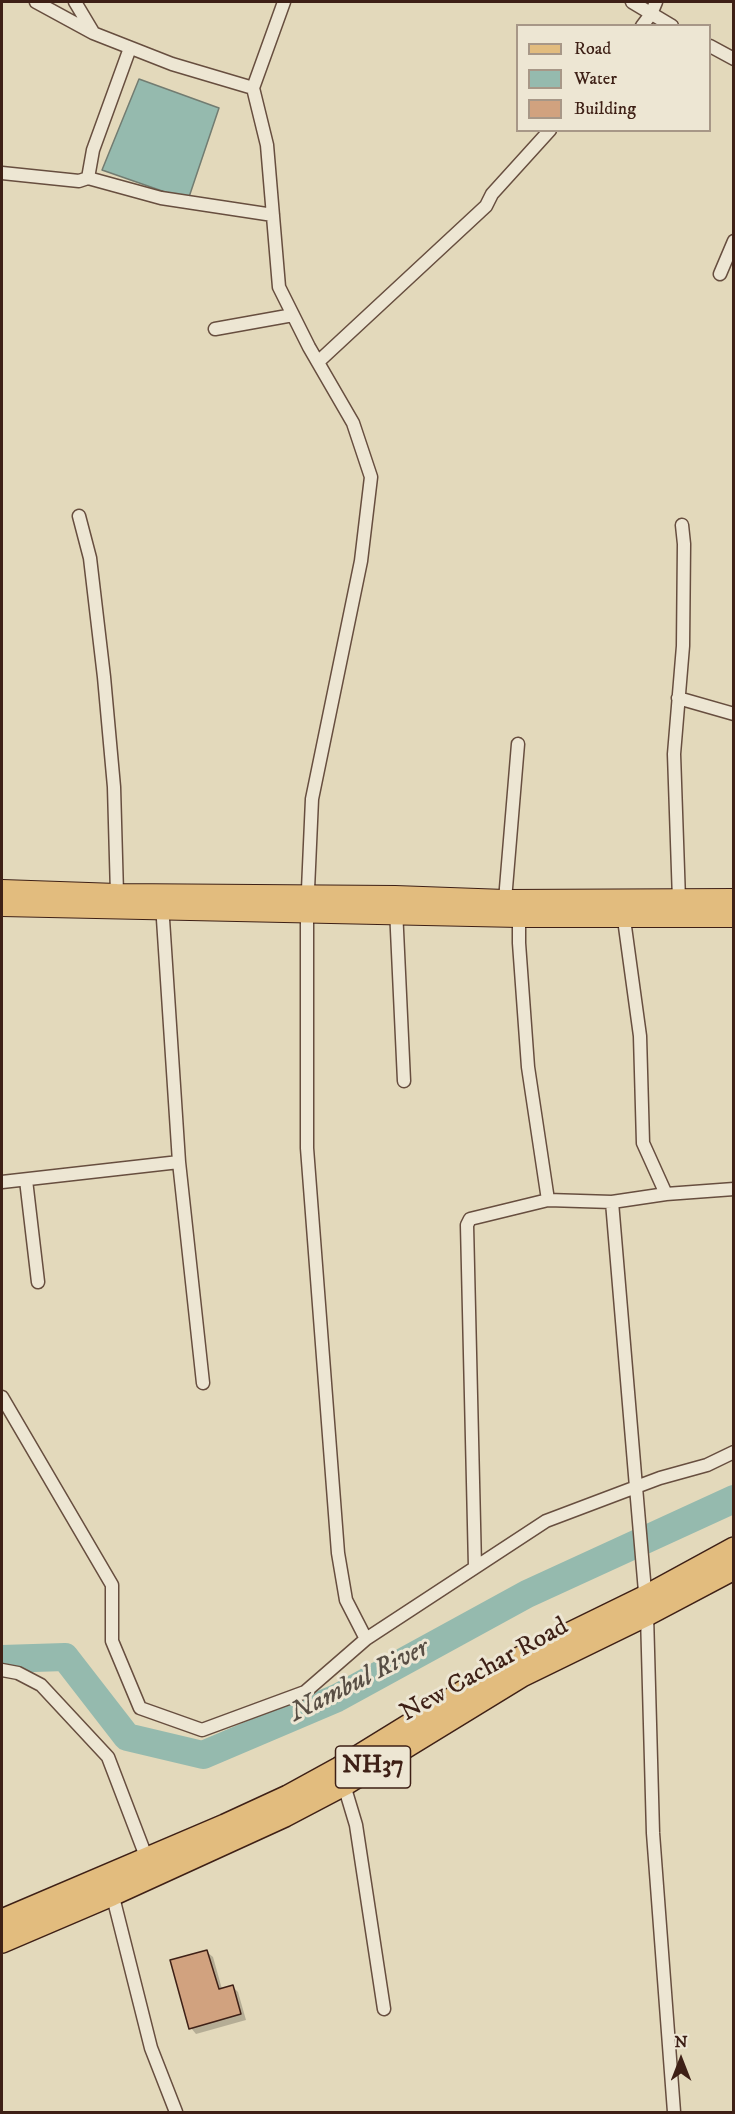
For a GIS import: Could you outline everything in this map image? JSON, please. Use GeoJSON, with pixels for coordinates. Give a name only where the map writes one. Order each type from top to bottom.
{"type":"FeatureCollection","features":[{"type":"Feature","properties":{"kind":"highway","name":"New Cachar Road"},"geometry":{"type":"LineString","coordinates":[[2,1920],[110,1886],[229,1843],[344,1785],[734,1548]]}},
{"type":"Feature","properties":{"kind":"highway","name":"New Cachar Road"},"geometry":{"type":"LineString","coordinates":[[2,1942],[110,1886],[147,1859],[288,1796],[339,1768],[511,1662],[646,1602],[734,1569]]}},
{"type":"Feature","properties":{"kind":"main road"},"geometry":{"type":"LineString","coordinates":[[2,890],[117,894],[162,902]]}},
{"type":"Feature","properties":{"kind":"main road"},"geometry":{"type":"LineString","coordinates":[[396,905],[519,917],[623,908],[679,900],[734,899]]}},
{"type":"Feature","properties":{"kind":"main road"},"geometry":{"type":"LineString","coordinates":[[2,906],[162,902],[396,905],[505,900],[734,917]]}},
{"type":"Feature","properties":{"kind":"street"},"geometry":{"type":"LineString","coordinates":[[36,2],[93,33],[130,48],[172,64],[253,88]]}},
{"type":"Feature","properties":{"kind":"street"},"geometry":{"type":"LineString","coordinates":[[75,2],[93,33]]}},
{"type":"Feature","properties":{"kind":"street"},"geometry":{"type":"LineString","coordinates":[[284,2],[253,88],[267,146],[279,287],[353,423],[371,477],[361,561],[312,799],[307,904],[307,1148],[338,1553],[346,1600],[366,1639]]}},
{"type":"Feature","properties":{"kind":"street"},"geometry":{"type":"LineString","coordinates":[[632,2],[668,24]]}},
{"type":"Feature","properties":{"kind":"street"},"geometry":{"type":"LineString","coordinates":[[644,24],[656,2]]}},
{"type":"Feature","properties":{"kind":"street"},"geometry":{"type":"LineString","coordinates":[[711,47],[734,59]]}},
{"type":"Feature","properties":{"kind":"street"},"geometry":{"type":"LineString","coordinates":[[88,178],[93,150],[130,48]]}},
{"type":"Feature","properties":{"kind":"street"},"geometry":{"type":"LineString","coordinates":[[318,362],[486,206],[492,194],[548,132]]}},
{"type":"Feature","properties":{"kind":"street"},"geometry":{"type":"LineString","coordinates":[[2,173],[79,181],[88,178],[161,198],[273,215]]}},
{"type":"Feature","properties":{"kind":"street"},"geometry":{"type":"LineString","coordinates":[[720,274],[734,241]]}},
{"type":"Feature","properties":{"kind":"street"},"geometry":{"type":"LineString","coordinates":[[215,329],[293,315]]}},
{"type":"Feature","properties":{"kind":"street"},"geometry":{"type":"LineString","coordinates":[[79,516],[90,558],[104,677],[114,787],[117,894]]}},
{"type":"Feature","properties":{"kind":"street"},"geometry":{"type":"LineString","coordinates":[[679,900],[674,754],[683,646],[684,544],[682,525]]}},
{"type":"Feature","properties":{"kind":"street"},"geometry":{"type":"LineString","coordinates":[[678,698],[734,714]]}},
{"type":"Feature","properties":{"kind":"street"},"geometry":{"type":"LineString","coordinates":[[505,900],[518,744]]}},
{"type":"Feature","properties":{"kind":"street"},"geometry":{"type":"LineString","coordinates":[[162,902],[179,1162],[203,1383]]}},
{"type":"Feature","properties":{"kind":"street"},"geometry":{"type":"LineString","coordinates":[[396,905],[404,1081]]}},
{"type":"Feature","properties":{"kind":"street"},"geometry":{"type":"LineString","coordinates":[[623,908],[640,1036],[643,1143],[666,1194]]}},
{"type":"Feature","properties":{"kind":"street"},"geometry":{"type":"LineString","coordinates":[[519,917],[528,1067],[548,1200]]}},
{"type":"Feature","properties":{"kind":"street"},"geometry":{"type":"LineString","coordinates":[[2,1182],[179,1162]]}},
{"type":"Feature","properties":{"kind":"street"},"geometry":{"type":"LineString","coordinates":[[26,1180],[38,1282]]}},
{"type":"Feature","properties":{"kind":"street"},"geometry":{"type":"LineString","coordinates":[[475,1568],[467,1225],[470,1219],[548,1200],[612,1202],[666,1194],[734,1189]]}},
{"type":"Feature","properties":{"kind":"street"},"geometry":{"type":"LineString","coordinates":[[612,1202],[646,1602],[653,1833],[674,2112]]}},
{"type":"Feature","properties":{"kind":"street"},"geometry":{"type":"LineString","coordinates":[[2,1397],[112,1585],[112,1641],[140,1708],[202,1731],[305,1692],[366,1639],[546,1521],[660,1478],[707,1465],[734,1452]]}},
{"type":"Feature","properties":{"kind":"street"},"geometry":{"type":"LineString","coordinates":[[2,1670],[18,1673],[41,1685],[108,1757],[147,1859]]}},
{"type":"Feature","properties":{"kind":"street"},"geometry":{"type":"LineString","coordinates":[[344,1785],[356,1825],[384,2009]]}},
{"type":"Feature","properties":{"kind":"street"},"geometry":{"type":"LineString","coordinates":[[110,1886],[151,2048],[176,2112]]}},
{"type":"Feature","properties":{"kind":"water"},"geometry":{"type":"Polygon","coordinates":[[[139,79],[219,108],[188,200],[102,170],[139,79]]]}},
{"type":"Feature","properties":{"kind":"building"},"geometry":{"type":"Polygon","coordinates":[[[207,1950],[219,1989],[233,1985],[241,2014],[189,2029],[170,1960],[207,1950]]]}},
{"type":"Feature","properties":{"kind":"waterway","name":"Nambul River"},"geometry":{"type":"LineString","coordinates":[[2,1659],[65,1657],[127,1737],[203,1755],[337,1698],[527,1594],[734,1499]]}}]}
